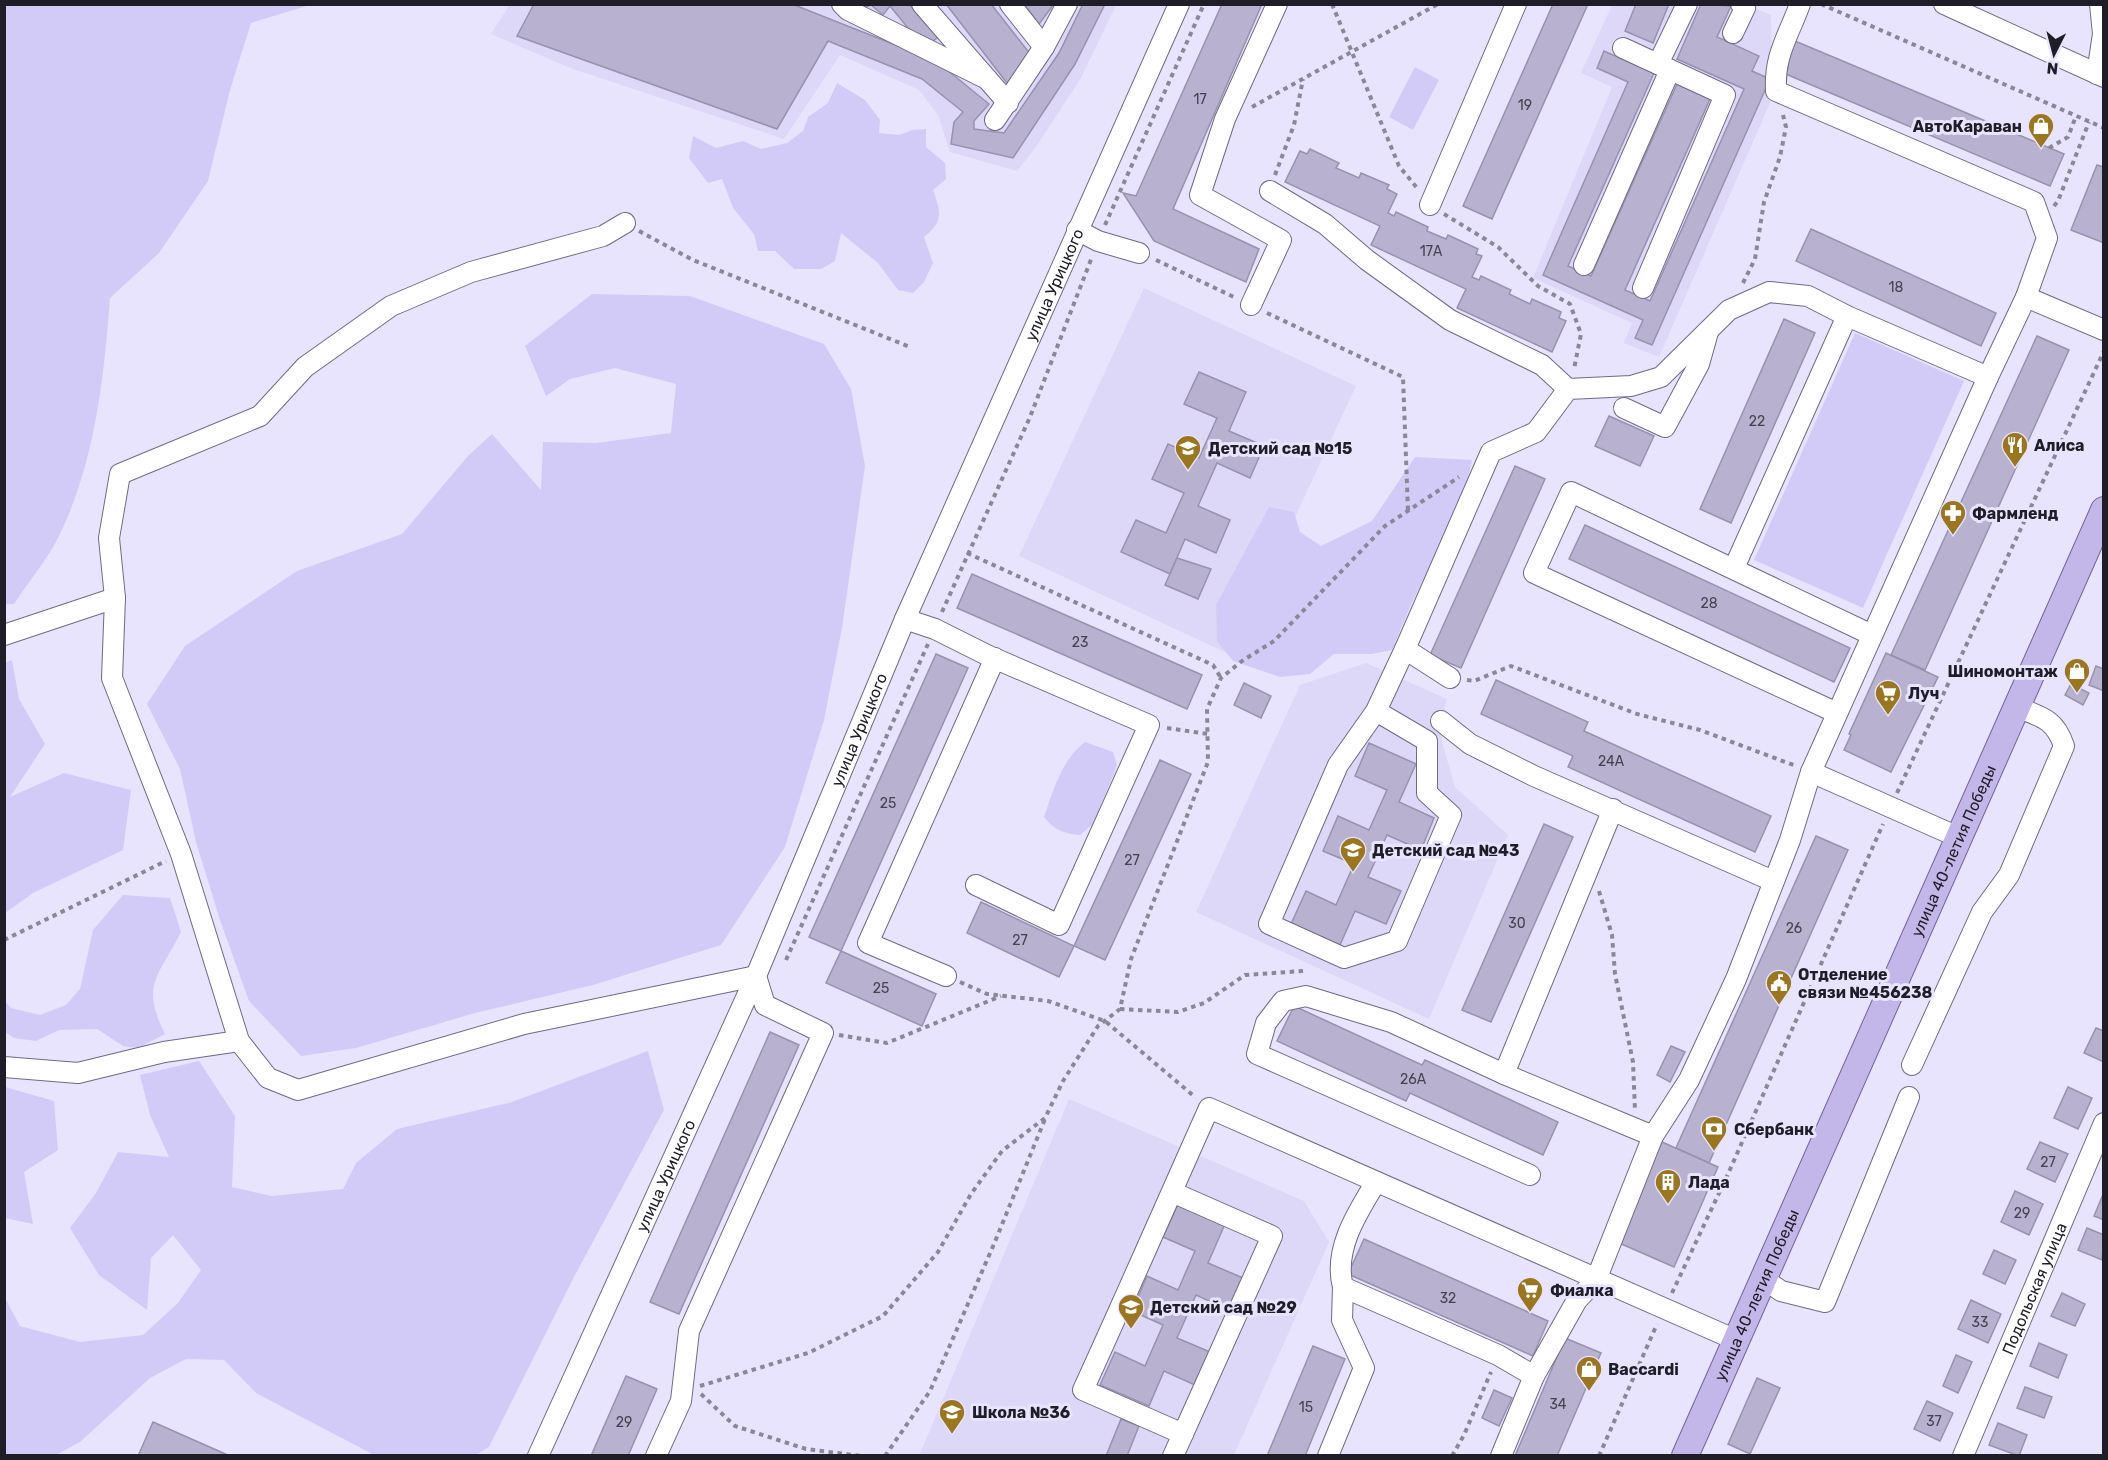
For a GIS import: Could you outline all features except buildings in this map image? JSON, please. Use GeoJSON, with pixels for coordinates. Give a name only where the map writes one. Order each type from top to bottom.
{"type":"FeatureCollection","features":[{"type":"Feature","properties":{"kind":"main road","name":"улица 40-летия Победы"},"geometry":{"type":"LineString","coordinates":[[1685,1455],[2103,510]]}},
{"type":"Feature","properties":{"kind":"street"},"geometry":{"type":"LineString","coordinates":[[922,4],[1008,103]]}},
{"type":"Feature","properties":{"kind":"street"},"geometry":{"type":"LineString","coordinates":[[1010,4],[1044,47]]}},
{"type":"Feature","properties":{"kind":"street"},"geometry":{"type":"LineString","coordinates":[[995,120],[1044,47],[1067,4]]}},
{"type":"Feature","properties":{"kind":"street","name":"улица Урицкого"},"geometry":{"type":"LineString","coordinates":[[538,1455],[756,976],[905,619],[1179,4]]}},
{"type":"Feature","properties":{"kind":"street"},"geometry":{"type":"LineString","coordinates":[[1251,305],[1281,240],[1200,195],[1226,119],[1276,4]]}},
{"type":"Feature","properties":{"kind":"street"},"geometry":{"type":"LineString","coordinates":[[1430,205],[1516,4]]}},
{"type":"Feature","properties":{"kind":"street"},"geometry":{"type":"LineString","coordinates":[[1584,264],[1664,67],[1687,4]]}},
{"type":"Feature","properties":{"kind":"street"},"geometry":{"type":"LineString","coordinates":[[1733,33],[1745,8],[1740,4]]}},
{"type":"Feature","properties":{"kind":"street"},"geometry":{"type":"LineString","coordinates":[[1501,1455],[1534,1376],[1577,1300],[1596,1280],[1653,1136],[1689,1080],[1736,979],[1790,840],[1811,772],[2026,297],[2047,238],[2034,202],[1776,91],[1775,74],[1779,50],[1800,4]]}},
{"type":"Feature","properties":{"kind":"street"},"geometry":{"type":"LineString","coordinates":[[1944,4],[2100,75],[2103,34],[2100,4]]}},
{"type":"Feature","properties":{"kind":"street"},"geometry":{"type":"LineString","coordinates":[[840,6],[987,79]]}},
{"type":"Feature","properties":{"kind":"street"},"geometry":{"type":"LineString","coordinates":[[1623,48],[1725,95],[1643,288]]}},
{"type":"Feature","properties":{"kind":"street"},"geometry":{"type":"LineString","coordinates":[[1270,191],[1325,224],[1367,260],[1450,320],[1542,365],[1568,390],[1631,386],[1661,376],[1730,310],[1769,292],[1808,296],[1847,316],[1988,377]]}},
{"type":"Feature","properties":{"kind":"street"},"geometry":{"type":"LineString","coordinates":[[625,223],[603,236],[471,272],[391,306],[305,367],[260,416],[120,474],[109,538],[115,598],[112,678],[181,854],[239,1041],[268,1078],[298,1090],[486,1043],[524,1024],[756,976],[765,1005],[824,1033],[689,1331],[681,1401],[656,1455]]}},
{"type":"Feature","properties":{"kind":"street"},"geometry":{"type":"LineString","coordinates":[[1077,230],[1098,241],[1139,253]]}},
{"type":"Feature","properties":{"kind":"street"},"geometry":{"type":"LineString","coordinates":[[2026,297],[2103,330]]}},
{"type":"Feature","properties":{"kind":"street"},"geometry":{"type":"LineString","coordinates":[[1734,568],[1847,316]]}},
{"type":"Feature","properties":{"kind":"street"},"geometry":{"type":"LineString","coordinates":[[1624,408],[1665,427],[1699,364],[1708,332]]}},
{"type":"Feature","properties":{"kind":"street"},"geometry":{"type":"LineString","coordinates":[[1376,711],[1427,741],[1427,793],[1451,815],[1397,941],[1344,958],[1269,924],[1338,765],[1376,711],[1491,452],[1536,432],[1568,390]]}},
{"type":"Feature","properties":{"kind":"street"},"geometry":{"type":"LineString","coordinates":[[1838,713],[1534,573],[1571,492],[1872,635]]}},
{"type":"Feature","properties":{"kind":"street"},"geometry":{"type":"LineString","coordinates":[[4,635],[115,598]]}},
{"type":"Feature","properties":{"kind":"street"},"geometry":{"type":"LineString","coordinates":[[905,619],[935,629],[995,658],[1149,725],[1059,925],[975,885]]}},
{"type":"Feature","properties":{"kind":"street"},"geometry":{"type":"LineString","coordinates":[[1405,649],[1450,678]]}},
{"type":"Feature","properties":{"kind":"street"},"geometry":{"type":"LineString","coordinates":[[946,976],[868,943],[995,658]]}},
{"type":"Feature","properties":{"kind":"street"},"geometry":{"type":"LineString","coordinates":[[1912,1065],[1982,912],[2009,875],[2064,747],[2058,729],[2046,719],[2016,707]]}},
{"type":"Feature","properties":{"kind":"street"},"geometry":{"type":"LineString","coordinates":[[1441,721],[1470,744],[1502,760],[1773,881]]}},
{"type":"Feature","properties":{"kind":"street"},"geometry":{"type":"LineString","coordinates":[[1811,772],[1958,837]]}},
{"type":"Feature","properties":{"kind":"street"},"geometry":{"type":"LineString","coordinates":[[1504,1074],[1613,808]]}},
{"type":"Feature","properties":{"kind":"street"},"geometry":{"type":"LineString","coordinates":[[1530,1175],[1257,1054],[1266,1023],[1283,1000],[1306,996],[1391,1022],[1504,1074],[1653,1136]]}},
{"type":"Feature","properties":{"kind":"street"},"geometry":{"type":"LineString","coordinates":[[4,1067],[78,1073],[164,1052],[239,1041]]}},
{"type":"Feature","properties":{"kind":"street"},"geometry":{"type":"LineString","coordinates":[[1764,1279],[1781,1291],[1825,1302],[1909,1097]]}},
{"type":"Feature","properties":{"kind":"street"},"geometry":{"type":"LineString","coordinates":[[1183,1434],[1083,1390],[1209,1108],[1736,1340]]}},
{"type":"Feature","properties":{"kind":"street","name":"Подольская улица"},"geometry":{"type":"LineString","coordinates":[[1963,1455],[2103,1123]]}},
{"type":"Feature","properties":{"kind":"street"},"geometry":{"type":"LineString","coordinates":[[1328,1455],[1364,1368],[1342,1320],[1343,1287],[1339,1272],[1350,1226],[1376,1182]]}},
{"type":"Feature","properties":{"kind":"street"},"geometry":{"type":"LineString","coordinates":[[1172,1192],[1272,1236],[1173,1455]]}},
{"type":"Feature","properties":{"kind":"street"},"geometry":{"type":"LineString","coordinates":[[1343,1287],[1498,1355],[1534,1376]]}},
{"type":"Feature","properties":{"kind":"path"},"geometry":{"type":"LineString","coordinates":[[784,962],[1030,417],[1098,241],[1204,4]]}},
{"type":"Feature","properties":{"kind":"path"},"geometry":{"type":"LineString","coordinates":[[1332,4],[1399,166],[1430,205],[1498,248],[1538,286],[1570,304],[1581,334],[1568,390]]}},
{"type":"Feature","properties":{"kind":"path"},"geometry":{"type":"LineString","coordinates":[[1226,119],[1438,4]]}},
{"type":"Feature","properties":{"kind":"path"},"geometry":{"type":"LineString","coordinates":[[1821,4],[2103,128]]}},
{"type":"Feature","properties":{"kind":"path"},"geometry":{"type":"LineString","coordinates":[[1270,191],[1294,125],[1304,78]]}},
{"type":"Feature","properties":{"kind":"path"},"geometry":{"type":"LineString","coordinates":[[1730,310],[1755,260],[1764,202],[1780,157],[1786,127],[1776,91]]}},
{"type":"Feature","properties":{"kind":"path"},"geometry":{"type":"LineString","coordinates":[[2049,148],[2068,137],[2076,116]]}},
{"type":"Feature","properties":{"kind":"path"},"geometry":{"type":"LineString","coordinates":[[2041,220],[2058,201],[2089,122]]}},
{"type":"Feature","properties":{"kind":"path"},"geometry":{"type":"LineString","coordinates":[[625,223],[693,260],[910,346]]}},
{"type":"Feature","properties":{"kind":"path"},"geometry":{"type":"LineString","coordinates":[[1139,253],[1403,377],[1408,512]]}},
{"type":"Feature","properties":{"kind":"path"},"geometry":{"type":"LineString","coordinates":[[1599,1455],[1664,1309],[1728,1174],[1890,808],[2103,351]]}},
{"type":"Feature","properties":{"kind":"path"},"geometry":{"type":"LineString","coordinates":[[885,1455],[930,1390],[994,1244],[1045,1118],[1063,1081],[1098,1026],[1120,1009],[1131,959],[1208,762],[1207,709],[1221,678],[1242,661],[1274,641],[1385,526],[1491,452]]}},
{"type":"Feature","properties":{"kind":"path"},"geometry":{"type":"LineString","coordinates":[[967,553],[1213,665],[1221,678]]}},
{"type":"Feature","properties":{"kind":"path"},"geometry":{"type":"LineString","coordinates":[[1450,678],[1474,681],[1511,666],[1637,714],[1700,730],[1811,772]]}},
{"type":"Feature","properties":{"kind":"path"},"geometry":{"type":"LineString","coordinates":[[1149,725],[1208,734]]}},
{"type":"Feature","properties":{"kind":"path"},"geometry":{"type":"LineString","coordinates":[[4,940],[181,854]]}},
{"type":"Feature","properties":{"kind":"path"},"geometry":{"type":"LineString","coordinates":[[1594,854],[1597,882],[1612,935],[1615,974],[1633,1062],[1635,1128]]}},
{"type":"Feature","properties":{"kind":"path"},"geometry":{"type":"LineString","coordinates":[[1306,996],[1303,971],[1304,961],[1311,944]]}},
{"type":"Feature","properties":{"kind":"path"},"geometry":{"type":"LineString","coordinates":[[1120,1009],[1178,1012],[1204,1003],[1245,975],[1303,971]]}},
{"type":"Feature","properties":{"kind":"path"},"geometry":{"type":"LineString","coordinates":[[946,976],[987,994],[1047,1001],[1105,1021],[1209,1108]]}},
{"type":"Feature","properties":{"kind":"path"},"geometry":{"type":"LineString","coordinates":[[824,1033],[887,1043],[1002,996]]}},
{"type":"Feature","properties":{"kind":"path"},"geometry":{"type":"LineString","coordinates":[[861,1455],[806,1449],[735,1426],[694,1388],[808,1353],[883,1316],[938,1252],[971,1194],[1002,1151],[1045,1118]]}},
{"type":"Feature","properties":{"kind":"path"},"geometry":{"type":"LineString","coordinates":[[1452,1455],[1464,1435],[1498,1355]]}},
{"type":"Feature","properties":{"kind":"shaded area"},"geometry":{"type":"Polygon","coordinates":[[[510,4],[1116,5],[1081,78],[1036,147],[1017,171],[950,152],[938,115],[919,90],[840,55],[784,139],[570,68],[491,34],[510,4]]]}},
{"type":"Feature","properties":{"kind":"shaded area"},"geometry":{"type":"Polygon","coordinates":[[[4,5],[310,5],[251,23],[230,90],[208,181],[159,253],[110,298],[101,389],[82,478],[60,534],[14,604],[5,604],[4,5]]]}},
{"type":"Feature","properties":{"kind":"shaded area"},"geometry":{"type":"Polygon","coordinates":[[[1612,5],[1748,5],[1771,15],[1773,96],[1659,357],[1624,343],[1632,323],[1533,278],[1612,87],[1581,73],[1612,5]]]}},
{"type":"Feature","properties":{"kind":"shaded area"},"geometry":{"type":"Polygon","coordinates":[[[1415,67],[1439,80],[1413,130],[1389,117],[1415,67]]]}},
{"type":"Feature","properties":{"kind":"shaded area"},"geometry":{"type":"Polygon","coordinates":[[[837,83],[865,100],[880,120],[879,133],[900,135],[912,130],[926,129],[926,147],[945,163],[946,179],[933,190],[939,210],[938,221],[924,237],[933,263],[924,282],[913,293],[898,290],[878,263],[841,233],[835,261],[821,269],[794,269],[775,251],[758,251],[754,234],[733,208],[722,179],[708,183],[689,158],[693,136],[716,148],[743,141],[761,149],[787,143],[803,131],[808,117],[828,103],[837,83]]]}},
{"type":"Feature","properties":{"kind":"shaded area","name":"Детский сад №15"},"geometry":{"type":"Polygon","coordinates":[[[1144,288],[1356,386],[1231,655],[1019,556],[1144,288]]]}},
{"type":"Feature","properties":{"kind":"shaded area"},"geometry":{"type":"Polygon","coordinates":[[[592,294],[690,296],[824,344],[851,389],[865,466],[842,628],[824,720],[785,847],[721,945],[593,985],[475,1013],[356,1048],[301,1056],[249,1001],[220,920],[196,842],[180,769],[147,704],[185,646],[297,571],[402,534],[468,456],[492,434],[541,490],[543,442],[596,443],[671,433],[676,384],[615,368],[570,379],[546,396],[525,346],[592,294]]]}},
{"type":"Feature","properties":{"kind":"shaded area"},"geometry":{"type":"Polygon","coordinates":[[[1855,333],[1964,381],[1863,608],[1754,560],[1855,333]]]}},
{"type":"Feature","properties":{"kind":"shaded area"},"geometry":{"type":"Polygon","coordinates":[[[1415,457],[1472,460],[1464,499],[1412,602],[1392,650],[1372,654],[1334,654],[1310,674],[1280,677],[1233,661],[1217,641],[1216,605],[1269,507],[1294,512],[1300,532],[1321,546],[1372,521],[1415,457]]]}},
{"type":"Feature","properties":{"kind":"shaded area"},"geometry":{"type":"Polygon","coordinates":[[[12,660],[19,699],[45,744],[10,797],[64,773],[131,790],[123,850],[33,893],[5,913],[4,663],[12,660]]]}},
{"type":"Feature","properties":{"kind":"shaded area","name":"Детский сад №43"},"geometry":{"type":"Polygon","coordinates":[[[1366,663],[1447,699],[1441,721],[1442,742],[1455,787],[1508,835],[1429,1019],[1196,912],[1300,685],[1366,663]]]}},
{"type":"Feature","properties":{"kind":"shaded area"},"geometry":{"type":"Polygon","coordinates":[[[1085,742],[1113,752],[1117,765],[1092,825],[1080,835],[1069,834],[1052,825],[1044,817],[1064,766],[1085,742]]]}},
{"type":"Feature","properties":{"kind":"shaded area"},"geometry":{"type":"Polygon","coordinates":[[[123,895],[170,898],[181,932],[160,970],[153,991],[154,1003],[165,1034],[138,1048],[123,1046],[97,1029],[59,1030],[36,1041],[14,1038],[5,1032],[4,1000],[11,1008],[40,1015],[66,1005],[80,989],[93,930],[123,895]]]}},
{"type":"Feature","properties":{"kind":"shaded area"},"geometry":{"type":"Polygon","coordinates":[[[648,1051],[664,1110],[575,1275],[489,1447],[476,1455],[374,1455],[256,1393],[224,1360],[186,1359],[150,1378],[80,1442],[56,1455],[5,1455],[5,1298],[20,1326],[80,1342],[143,1335],[178,1303],[201,1270],[173,1235],[151,1258],[147,1310],[99,1275],[70,1228],[96,1193],[118,1152],[169,1157],[150,1115],[140,1075],[199,1061],[235,1116],[232,1187],[271,1196],[343,1189],[356,1163],[397,1129],[512,1102],[648,1051]]]}},
{"type":"Feature","properties":{"kind":"shaded area"},"geometry":{"type":"Polygon","coordinates":[[[5,1087],[54,1101],[58,1150],[24,1172],[33,1224],[5,1218],[5,1087]]]}},
{"type":"Feature","properties":{"kind":"shaded area","name":"Детский сад №29"},"geometry":{"type":"Polygon","coordinates":[[[1069,1099],[1304,1201],[1329,1242],[1234,1455],[919,1456],[1069,1099]]]}},
{"type":"Feature","properties":{"kind":"place","name":"АвтоКараван"},"geometry":{"type":"Point","coordinates":[2041,149]}},
{"type":"Feature","properties":{"kind":"place","name":"Алиса"},"geometry":{"type":"Point","coordinates":[2015,468]}},
{"type":"Feature","properties":{"kind":"place","name":"Детский сад №15"},"geometry":{"type":"Point","coordinates":[1188,471]}},
{"type":"Feature","properties":{"kind":"place","name":"Фармленд"},"geometry":{"type":"Point","coordinates":[1953,536]}},
{"type":"Feature","properties":{"kind":"place","name":"Шиномонтаж"},"geometry":{"type":"Point","coordinates":[2077,694]}},
{"type":"Feature","properties":{"kind":"place","name":"Луч"},"geometry":{"type":"Point","coordinates":[1888,716]}},
{"type":"Feature","properties":{"kind":"place","name":"Детский сад №43"},"geometry":{"type":"Point","coordinates":[1353,873]}},
{"type":"Feature","properties":{"kind":"place","name":"Отделение связи №456238"},"geometry":{"type":"Point","coordinates":[1779,1006]}},
{"type":"Feature","properties":{"kind":"place","name":"Сбербанк"},"geometry":{"type":"Point","coordinates":[1714,1152]}},
{"type":"Feature","properties":{"kind":"place","name":"Лада"},"geometry":{"type":"Point","coordinates":[1668,1205]}},
{"type":"Feature","properties":{"kind":"place","name":"Фиалка"},"geometry":{"type":"Point","coordinates":[1530,1313]}},
{"type":"Feature","properties":{"kind":"place","name":"Детский сад №29"},"geometry":{"type":"Point","coordinates":[1131,1330]}},
{"type":"Feature","properties":{"kind":"place","name":"Baccardi"},"geometry":{"type":"Point","coordinates":[1589,1392]}},
{"type":"Feature","properties":{"kind":"place","name":"Школа №36"},"geometry":{"type":"Point","coordinates":[952,1435]}}]}
